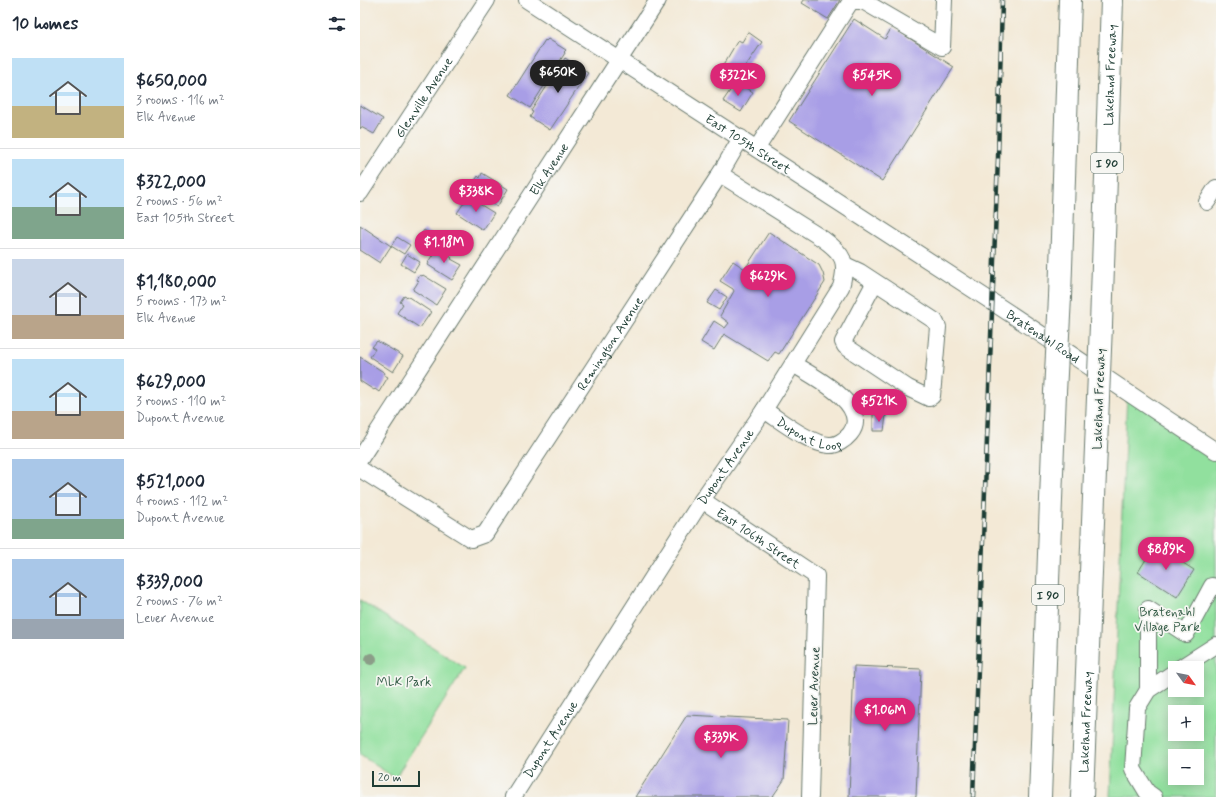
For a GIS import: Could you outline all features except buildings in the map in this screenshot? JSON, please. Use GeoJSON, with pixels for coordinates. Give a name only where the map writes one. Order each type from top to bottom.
{"type":"FeatureCollection","features":[{"type":"Feature","properties":{"kind":"highway","name":"I 90"},"geometry":{"type":"LineString","coordinates":[[1040,797],[1070,0]]}},
{"type":"Feature","properties":{"kind":"highway","name":"Lakeland Freeway"},"geometry":{"type":"LineString","coordinates":[[1082,797],[1101,325],[1112,0]]}},
{"type":"Feature","properties":{"kind":"street","name":"Glenville Avenue"},"geometry":{"type":"LineString","coordinates":[[360,193],[487,0]]}},
{"type":"Feature","properties":{"kind":"street","name":"East 105th Street"},"geometry":{"type":"LineString","coordinates":[[527,0],[550,6],[619,59],[970,287]]}},
{"type":"Feature","properties":{"kind":"street","name":"Elk Avenue"},"geometry":{"type":"LineString","coordinates":[[360,459],[658,0]]}},
{"type":"Feature","properties":{"kind":"street"},"geometry":{"type":"LineString","coordinates":[[757,148],[851,2],[859,0],[863,1],[942,47],[944,0]]}},
{"type":"Feature","properties":{"kind":"street","name":"Remington Avenue"},"geometry":{"type":"LineString","coordinates":[[360,469],[471,539],[484,534],[720,174],[741,138]]}},
{"type":"Feature","properties":{"kind":"street"},"geometry":{"type":"LineString","coordinates":[[720,174],[830,244],[839,254],[844,266],[860,272],[935,321],[938,327],[933,389],[932,396],[928,398],[902,384],[845,346],[843,342],[875,282]]}},
{"type":"Feature","properties":{"kind":"street"},"geometry":{"type":"LineString","coordinates":[[1207,202],[1216,188]]}},
{"type":"Feature","properties":{"kind":"street","name":"Dupont Avenue"},"geometry":{"type":"LineString","coordinates":[[513,797],[702,500],[764,410],[841,287],[845,271],[844,266]]}},
{"type":"Feature","properties":{"kind":"street","name":"Bratenahl Road"},"geometry":{"type":"LineString","coordinates":[[970,287],[1216,451]]}},
{"type":"Feature","properties":{"kind":"street","name":"Dupont Loop"},"geometry":{"type":"LineString","coordinates":[[764,410],[818,442],[830,445],[844,441],[851,433],[855,422],[852,410],[844,399],[832,389],[793,364]]}},
{"type":"Feature","properties":{"kind":"street","name":"East 106th Street"},"geometry":{"type":"LineString","coordinates":[[702,500],[816,576]]}},
{"type":"Feature","properties":{"kind":"street","name":"Leuer Avenue"},"geometry":{"type":"LineString","coordinates":[[810,797],[816,576]]}},
{"type":"Feature","properties":{"kind":"street"},"geometry":{"type":"LineString","coordinates":[[1186,634],[1212,586],[1216,587]]}},
{"type":"Feature","properties":{"kind":"street"},"geometry":{"type":"LineString","coordinates":[[1148,690],[1148,609],[1210,649],[1191,661]]}},
{"type":"Feature","properties":{"kind":"street"},"geometry":{"type":"LineString","coordinates":[[1154,797],[1147,792],[1133,769],[1137,708],[1148,690],[1168,677]]}},
{"type":"Feature","properties":{"kind":"green space","name":"Bratenahl Village Park"},"geometry":{"type":"Polygon","coordinates":[[[1127,393],[1216,451],[1216,797],[1110,797],[1127,393]]]}},
{"type":"Feature","properties":{"kind":"green space","name":"MLK Park"},"geometry":{"type":"Polygon","coordinates":[[[360,600],[465,668],[395,778],[360,755],[360,600]]]}},
{"type":"Feature","properties":{"kind":"railway"},"geometry":{"type":"LineString","coordinates":[[973,797],[998,158],[1002,0]]}}]}
